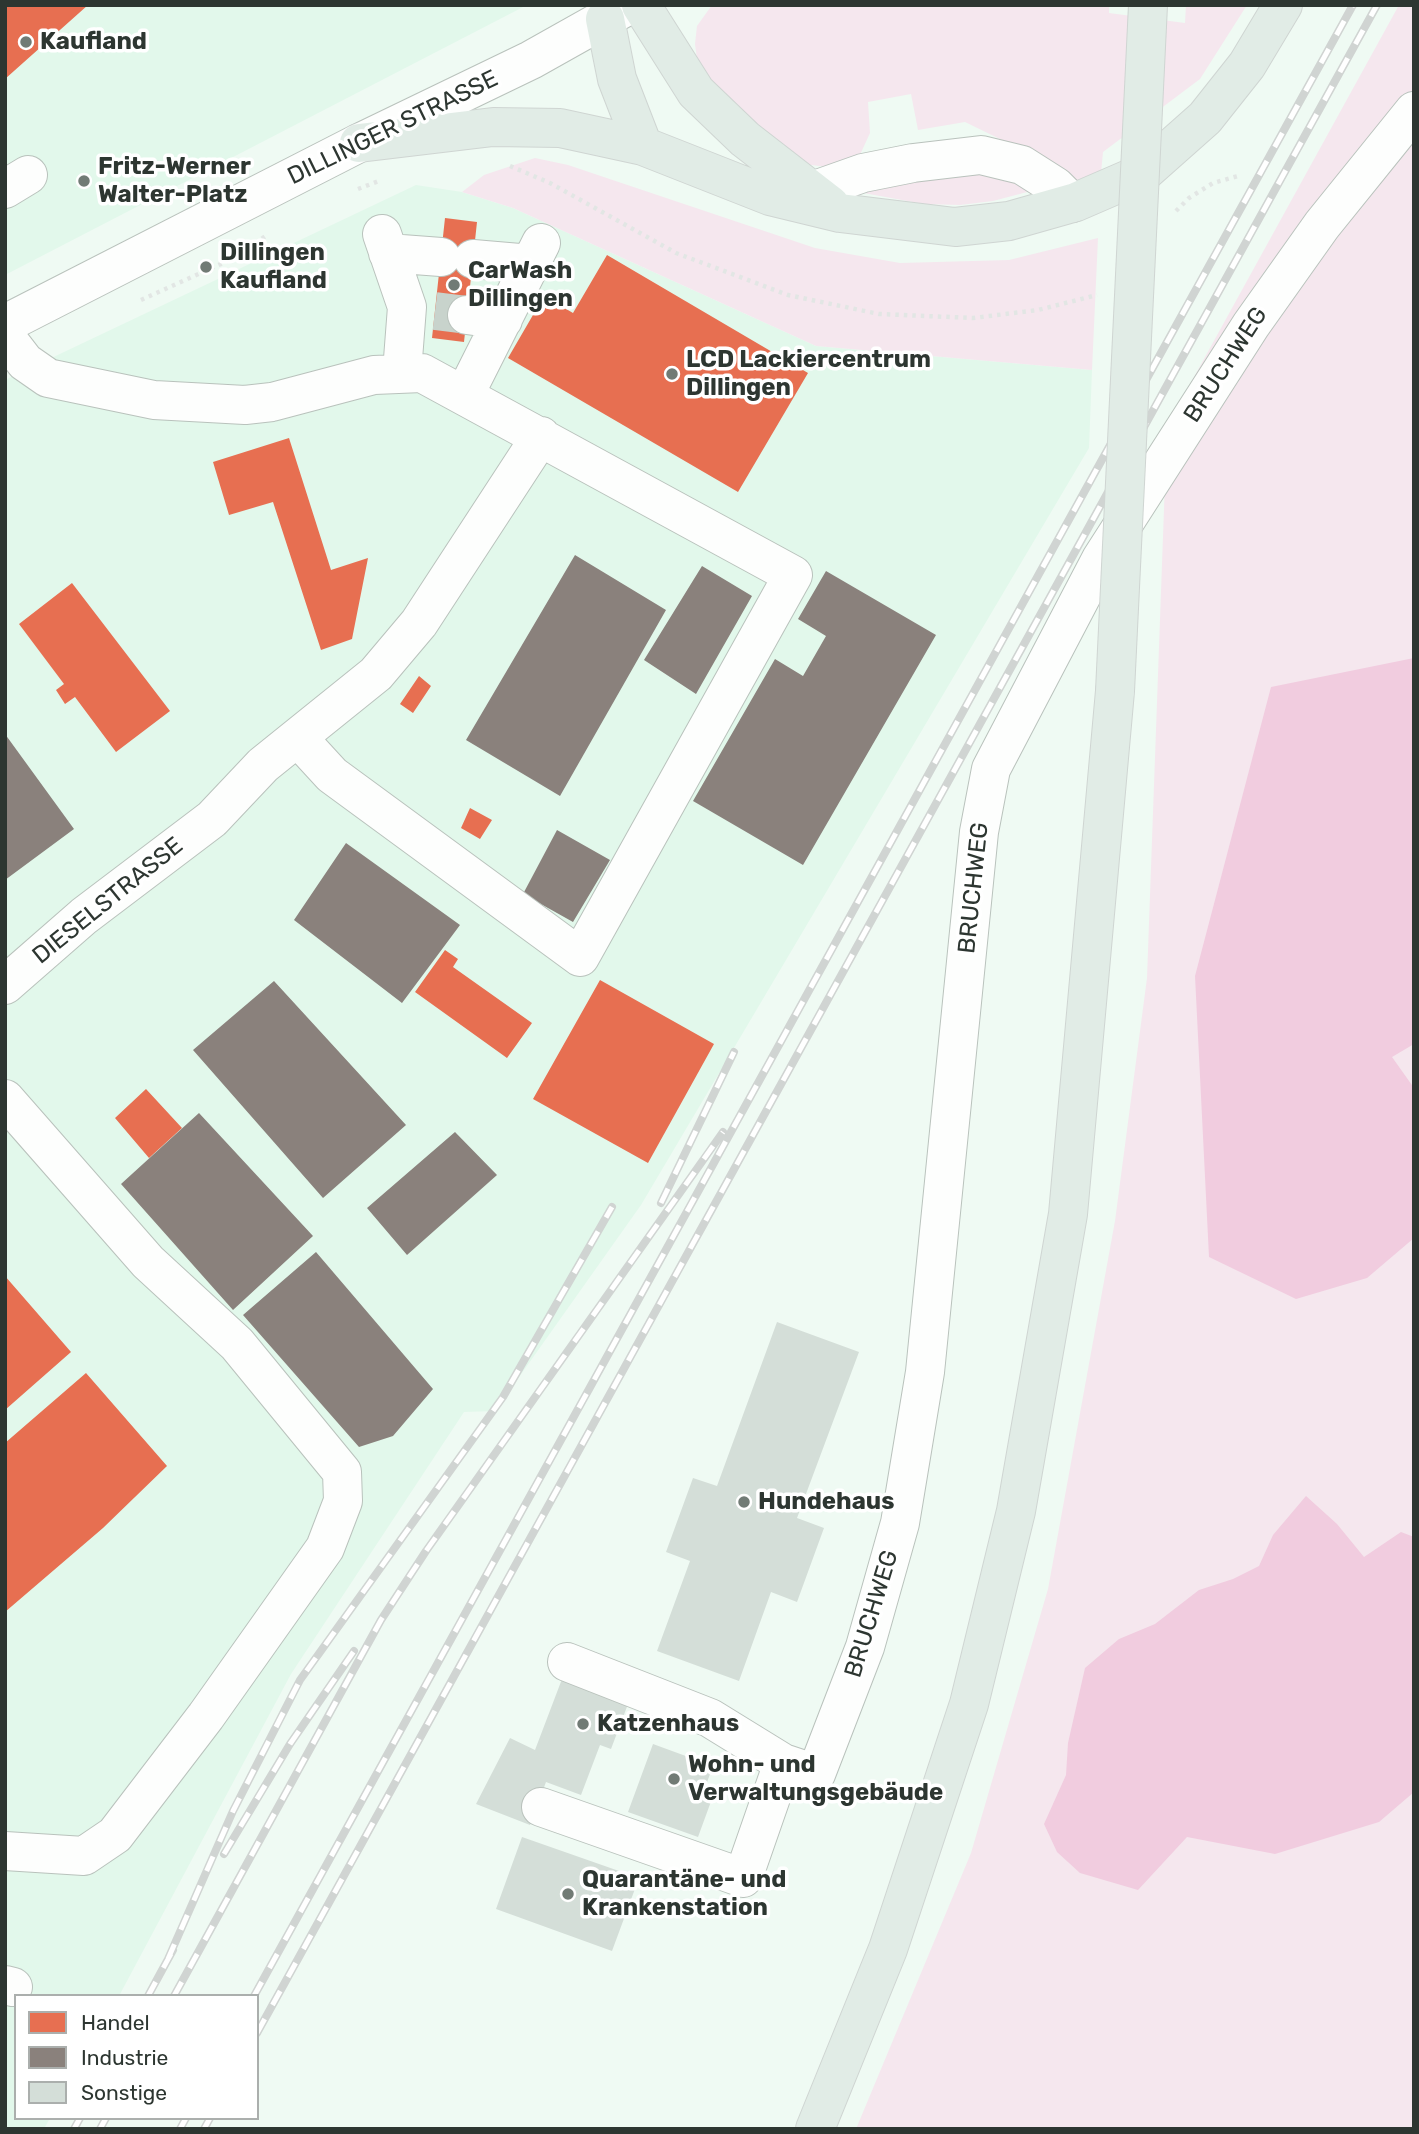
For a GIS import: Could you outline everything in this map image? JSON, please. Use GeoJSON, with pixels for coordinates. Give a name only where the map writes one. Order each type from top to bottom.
{"type":"FeatureCollection","features":[{"type":"Feature","properties":{"kind":"main road"},"geometry":{"type":"LineString","coordinates":[[641,5],[696,92],[745,139],[826,202]]}},
{"type":"Feature","properties":{"kind":"main road"},"geometry":{"type":"LineString","coordinates":[[814,2129],[888,1949],[969,1704],[1016,1511],[1068,1214],[1115,691],[1148,5]]}},
{"type":"Feature","properties":{"kind":"main road"},"geometry":{"type":"LineString","coordinates":[[359,143],[493,127],[560,128],[643,146],[770,196],[826,202],[955,227],[1009,221],[1072,203],[1143,173],[1205,118],[1247,65],[1283,5]]}},
{"type":"Feature","properties":{"kind":"main road"},"geometry":{"type":"LineString","coordinates":[[617,12],[617,79],[643,146]]}},
{"type":"Feature","properties":{"kind":"street","name":"DILLINGER STRASSE"},"geometry":{"type":"LineString","coordinates":[[5,324],[359,143],[531,60],[617,12]]}},
{"type":"Feature","properties":{"kind":"street","name":"BRUCHWEG"},"geometry":{"type":"LineString","coordinates":[[541,1807],[743,1878],[865,1647],[900,1522],[925,1372],[979,832],[991,769],[1101,559],[1251,325],[1322,225],[1414,111]]}},
{"type":"Feature","properties":{"kind":"street"},"geometry":{"type":"LineString","coordinates":[[826,202],[863,173],[940,159],[981,155],[1031,170],[1055,186],[1072,203]]}},
{"type":"Feature","properties":{"kind":"street"},"geometry":{"type":"LineString","coordinates":[[402,372],[453,313],[536,254],[457,258],[385,244],[453,313],[466,394]]}},
{"type":"Feature","properties":{"kind":"street"},"geometry":{"type":"LineString","coordinates":[[5,336],[25,362],[48,378],[154,400],[244,405],[402,372],[422,373],[466,394],[793,575],[580,957],[332,775],[298,738]]}},
{"type":"Feature","properties":{"kind":"street","name":"DIESELSTRASSE"},"geometry":{"type":"LineString","coordinates":[[5,985],[84,916],[212,819],[242,784],[376,674],[419,623],[541,436]]}},
{"type":"Feature","properties":{"kind":"street"},"geometry":{"type":"LineString","coordinates":[[5,1099],[148,1262],[237,1344],[342,1472],[344,1501],[325,1548],[206,1716],[115,1835],[84,1856],[5,1851]]}},
{"type":"Feature","properties":{"kind":"street"},"geometry":{"type":"LineString","coordinates":[[567,1662],[709,1718],[799,1768]]}},
{"type":"Feature","properties":{"kind":"path"},"geometry":{"type":"LineString","coordinates":[[508,165],[550,183],[676,253],[788,295],[879,314],[973,318],[1038,310],[1097,296],[1107,288]]}},
{"type":"Feature","properties":{"kind":"path"},"geometry":{"type":"LineString","coordinates":[[1171,216],[1189,198],[1213,183],[1238,176]]}},
{"type":"Feature","properties":{"kind":"path"},"geometry":{"type":"LineString","coordinates":[[350,192],[385,178]]}},
{"type":"Feature","properties":{"kind":"path"},"geometry":{"type":"LineString","coordinates":[[134,302],[234,258],[268,234]]}},
{"type":"Feature","properties":{"kind":"shaded area","name":"Fritz-Werner Walter-Platz"},"geometry":{"type":"Polygon","coordinates":[[[5,5],[527,5],[5,275],[5,5]]]}},
{"type":"Feature","properties":{"kind":"shaded area"},"geometry":{"type":"Polygon","coordinates":[[[712,5],[1109,5],[1109,13],[1185,23],[1186,5],[1247,5],[1200,79],[1103,152],[1101,173],[1075,182],[1041,159],[965,122],[918,130],[911,94],[868,102],[870,133],[859,157],[827,167],[804,164],[711,85],[697,59],[695,44],[697,26],[712,5]]]}},
{"type":"Feature","properties":{"kind":"shaded area"},"geometry":{"type":"Polygon","coordinates":[[[1399,5],[1414,5],[1414,2129],[856,2129],[971,1853],[1048,1589],[1115,1221],[1147,978],[1167,426],[1399,5]]]}},
{"type":"Feature","properties":{"kind":"shaded area"},"geometry":{"type":"Polygon","coordinates":[[[535,158],[568,165],[815,248],[900,263],[1009,260],[1098,238],[1092,370],[816,346],[513,208],[462,192],[484,175],[535,158]]]}},
{"type":"Feature","properties":{"kind":"shaded area"},"geometry":{"type":"Polygon","coordinates":[[[974,171],[1015,174],[1031,191],[993,201],[960,205],[924,204],[858,192],[974,171]]]}},
{"type":"Feature","properties":{"kind":"shaded area"},"geometry":{"type":"Polygon","coordinates":[[[416,185],[462,192],[513,208],[816,346],[1092,370],[1089,448],[641,1205],[495,1411],[464,1412],[291,1674],[120,1994],[14,1994],[14,2120],[49,2120],[44,2129],[5,2129],[5,380],[416,185]]]}},
{"type":"Feature","properties":{"kind":"shaded area"},"geometry":{"type":"Polygon","coordinates":[[[1414,658],[1414,1044],[1392,1057],[1414,1088],[1414,1238],[1367,1278],[1296,1299],[1209,1257],[1195,976],[1271,687],[1414,658]]]}},
{"type":"Feature","properties":{"kind":"shaded area"},"geometry":{"type":"Polygon","coordinates":[[[1306,1496],[1337,1524],[1364,1557],[1401,1532],[1414,1537],[1414,1792],[1379,1822],[1275,1854],[1187,1837],[1138,1890],[1080,1873],[1057,1852],[1044,1824],[1066,1775],[1068,1743],[1085,1668],[1119,1639],[1155,1624],[1199,1590],[1233,1579],[1259,1566],[1273,1535],[1306,1496]]]}},
{"type":"Feature","properties":{"kind":"building: Handel","name":"Kaufland"},"geometry":{"type":"Polygon","coordinates":[[[5,5],[88,5],[5,79],[5,5]]]}},
{"type":"Feature","properties":{"kind":"building: Handel","name":"CarWash Dillingen"},"geometry":{"type":"Polygon","coordinates":[[[445,218],[477,222],[464,342],[432,338],[445,218]]]}},
{"type":"Feature","properties":{"kind":"building: Handel","name":"LCD Lackiercentrum Dillingen"},"geometry":{"type":"Polygon","coordinates":[[[607,255],[808,373],[738,492],[508,358],[544,296],[573,313],[607,255]]]}},
{"type":"Feature","properties":{"kind":"building: Handel"},"geometry":{"type":"Polygon","coordinates":[[[289,438],[331,570],[368,558],[352,639],[321,650],[273,502],[229,515],[213,462],[289,438]]]}},
{"type":"Feature","properties":{"kind":"building: Handel"},"geometry":{"type":"Polygon","coordinates":[[[72,583],[170,711],[116,752],[75,697],[65,704],[56,690],[64,684],[19,624],[72,583]]]}},
{"type":"Feature","properties":{"kind":"building: Handel"},"geometry":{"type":"Polygon","coordinates":[[[419,676],[431,686],[413,713],[400,704],[419,676]]]}},
{"type":"Feature","properties":{"kind":"building: Handel"},"geometry":{"type":"Polygon","coordinates":[[[470,808],[492,820],[480,839],[461,828],[470,808]]]}},
{"type":"Feature","properties":{"kind":"building: Handel"},"geometry":{"type":"Polygon","coordinates":[[[445,950],[458,959],[453,967],[532,1023],[507,1058],[415,992],[445,950]]]}},
{"type":"Feature","properties":{"kind":"building: Handel"},"geometry":{"type":"Polygon","coordinates":[[[600,980],[714,1044],[648,1163],[533,1099],[600,980]]]}},
{"type":"Feature","properties":{"kind":"building: Handel"},"geometry":{"type":"Polygon","coordinates":[[[146,1089],[182,1128],[149,1158],[115,1118],[146,1089]]]}},
{"type":"Feature","properties":{"kind":"building: Handel"},"geometry":{"type":"Polygon","coordinates":[[[5,1276],[71,1352],[5,1410],[5,1276]]]}},
{"type":"Feature","properties":{"kind":"building: Handel"},"geometry":{"type":"Polygon","coordinates":[[[86,1373],[167,1466],[103,1528],[5,1612],[5,1443],[86,1373]]]}},
{"type":"Feature","properties":{"kind":"building: Industrie"},"geometry":{"type":"Polygon","coordinates":[[[575,555],[666,610],[560,796],[466,740],[575,555]]]}},
{"type":"Feature","properties":{"kind":"building: Industrie"},"geometry":{"type":"Polygon","coordinates":[[[702,566],[752,596],[696,694],[644,660],[702,566]]]}},
{"type":"Feature","properties":{"kind":"building: Industrie"},"geometry":{"type":"Polygon","coordinates":[[[826,571],[936,635],[803,865],[693,801],[775,659],[803,676],[826,636],[798,619],[826,571]]]}},
{"type":"Feature","properties":{"kind":"building: Industrie"},"geometry":{"type":"Polygon","coordinates":[[[5,734],[74,829],[5,880],[5,734]]]}},
{"type":"Feature","properties":{"kind":"building: Industrie"},"geometry":{"type":"Polygon","coordinates":[[[557,830],[610,860],[573,922],[523,894],[557,830]]]}},
{"type":"Feature","properties":{"kind":"building: Industrie"},"geometry":{"type":"Polygon","coordinates":[[[346,843],[460,925],[402,1003],[294,920],[346,843]]]}},
{"type":"Feature","properties":{"kind":"building: Industrie"},"geometry":{"type":"Polygon","coordinates":[[[274,981],[406,1125],[323,1198],[193,1050],[274,981]]]}},
{"type":"Feature","properties":{"kind":"building: Industrie"},"geometry":{"type":"Polygon","coordinates":[[[199,1113],[313,1236],[233,1310],[121,1184],[199,1113]]]}},
{"type":"Feature","properties":{"kind":"building: Industrie"},"geometry":{"type":"Polygon","coordinates":[[[455,1132],[497,1175],[407,1255],[367,1208],[455,1132]]]}},
{"type":"Feature","properties":{"kind":"building: Industrie"},"geometry":{"type":"Polygon","coordinates":[[[316,1252],[433,1389],[393,1436],[359,1447],[243,1315],[316,1252]]]}},
{"type":"Feature","properties":{"kind":"building: Sonstige","name":"Hundehaus"},"geometry":{"type":"Polygon","coordinates":[[[777,1322],[859,1352],[797,1518],[824,1528],[797,1602],[771,1592],[739,1681],[657,1651],[690,1561],[666,1552],[693,1478],[717,1486],[777,1322]]]}},
{"type":"Feature","properties":{"kind":"building: Sonstige","name":"Katzenhaus"},"geometry":{"type":"Polygon","coordinates":[[[562,1679],[628,1704],[611,1749],[600,1745],[581,1795],[546,1782],[530,1825],[476,1804],[510,1738],[535,1750],[562,1679]]]}},
{"type":"Feature","properties":{"kind":"building: Sonstige","name":"Wohn- und Verwaltungsgebäude"},"geometry":{"type":"Polygon","coordinates":[[[653,1744],[713,1766],[703,1793],[713,1796],[698,1837],[628,1812],[653,1744]]]}},
{"type":"Feature","properties":{"kind":"building: Sonstige","name":"Quarantäne- und Krankenstation"},"geometry":{"type":"Polygon","coordinates":[[[522,1837],[639,1878],[612,1951],[496,1909],[522,1837]]]}},
{"type":"Feature","properties":{"kind":"tunnel"},"geometry":{"type":"LineString","coordinates":[[435,311],[467,315]]}},
{"type":"Feature","properties":{"kind":"railway"},"geometry":{"type":"LineString","coordinates":[[255,1994],[1353,5]]}},
{"type":"Feature","properties":{"kind":"railway"},"geometry":{"type":"LineString","coordinates":[[259,2029],[1377,5]]}},
{"type":"Feature","properties":{"kind":"railway"},"geometry":{"type":"LineString","coordinates":[[661,1203],[734,1052]]}},
{"type":"Feature","properties":{"kind":"railway"},"geometry":{"type":"LineString","coordinates":[[175,1994],[381,1620],[426,1551],[723,1132]]}},
{"type":"Feature","properties":{"kind":"railway"},"geometry":{"type":"LineString","coordinates":[[168,1959],[233,1811],[300,1680],[503,1397],[612,1207]]}},
{"type":"Feature","properties":{"kind":"railway"},"geometry":{"type":"LineString","coordinates":[[224,1854],[290,1744],[354,1651]]}},
{"type":"Feature","properties":{"kind":"railway"},"geometry":{"type":"LineString","coordinates":[[149,1994],[173,1950]]}},
{"type":"Feature","properties":{"kind":"railway"},"geometry":{"type":"LineString","coordinates":[[74,2129],[79,2120]]}},
{"type":"Feature","properties":{"kind":"railway"},"geometry":{"type":"LineString","coordinates":[[100,2129],[105,2120]]}},
{"type":"Feature","properties":{"kind":"railway"},"geometry":{"type":"LineString","coordinates":[[180,2129],[185,2120]]}},
{"type":"Feature","properties":{"kind":"railway"},"geometry":{"type":"LineString","coordinates":[[204,2129],[209,2120]]}},
{"type":"Feature","properties":{"kind":"place","name":"Kaufland"},"geometry":{"type":"Point","coordinates":[26,42]}},
{"type":"Feature","properties":{"kind":"place","name":"Fritz-Werner Walter-Platz"},"geometry":{"type":"Point","coordinates":[84,181]}},
{"type":"Feature","properties":{"kind":"place","name":"Dillingen Kaufland"},"geometry":{"type":"Point","coordinates":[206,267]}},
{"type":"Feature","properties":{"kind":"place","name":"CarWash Dillingen"},"geometry":{"type":"Point","coordinates":[454,285]}},
{"type":"Feature","properties":{"kind":"place","name":"LCD Lackiercentrum Dillingen"},"geometry":{"type":"Point","coordinates":[672,374]}},
{"type":"Feature","properties":{"kind":"place","name":"Hundehaus"},"geometry":{"type":"Point","coordinates":[744,1502]}},
{"type":"Feature","properties":{"kind":"place","name":"Katzenhaus"},"geometry":{"type":"Point","coordinates":[583,1724]}},
{"type":"Feature","properties":{"kind":"place","name":"Wohn- und Verwaltungsgebäude"},"geometry":{"type":"Point","coordinates":[674,1779]}},
{"type":"Feature","properties":{"kind":"place","name":"Quarantäne- und Krankenstation"},"geometry":{"type":"Point","coordinates":[568,1894]}}]}
